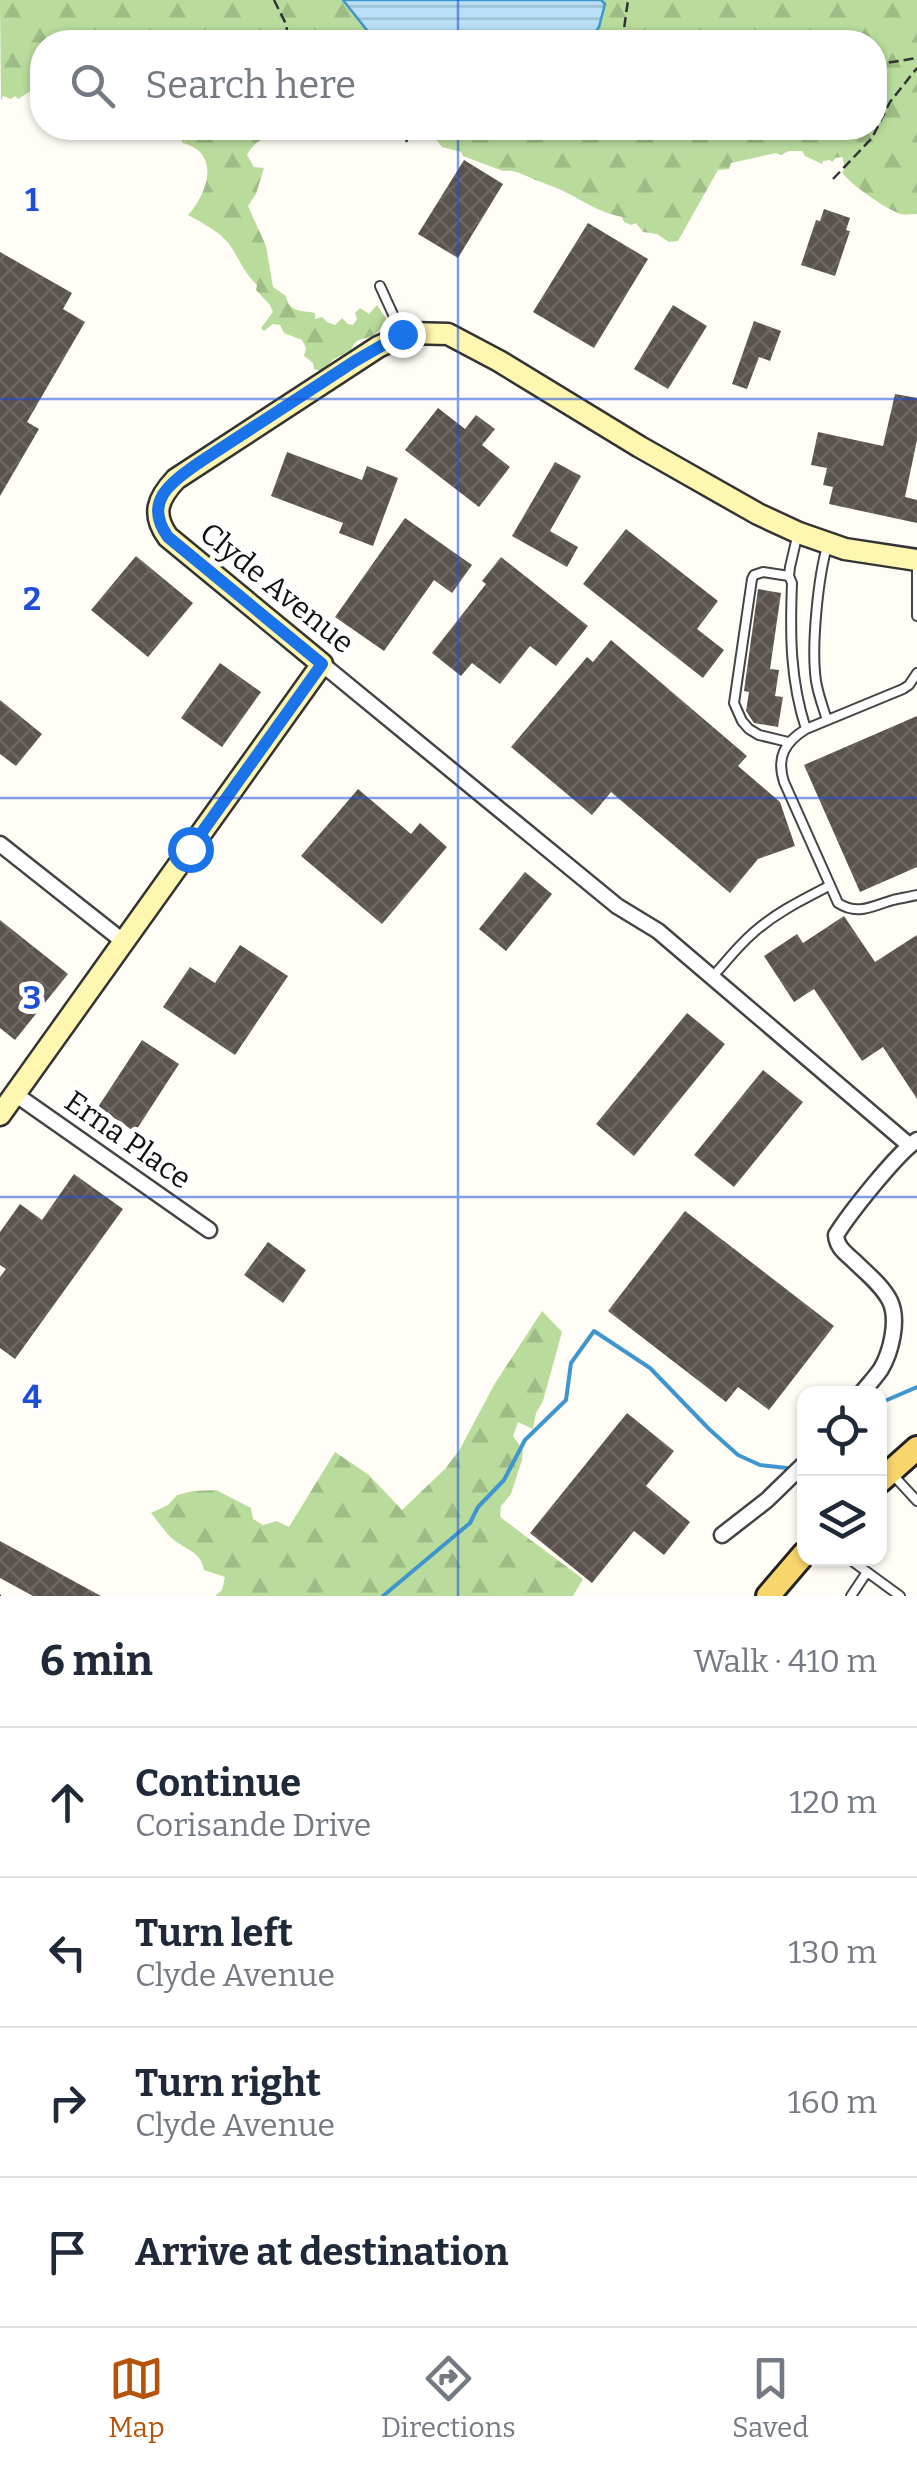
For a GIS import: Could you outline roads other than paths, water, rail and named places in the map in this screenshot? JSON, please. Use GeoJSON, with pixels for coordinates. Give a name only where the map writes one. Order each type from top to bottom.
{"type":"FeatureCollection","features":[{"type":"Feature","properties":{"kind":"main road"},"geometry":{"type":"LineString","coordinates":[[887,1474],[917,1448]]}},
{"type":"Feature","properties":{"kind":"main road"},"geometry":{"type":"LineString","coordinates":[[768,1596],[797,1562]]}},
{"type":"Feature","properties":{"kind":"street"},"geometry":{"type":"LineString","coordinates":[[402,334],[448,334],[718,492],[798,532],[882,556],[917,560]]}},
{"type":"Feature","properties":{"kind":"street","name":"Clyde Avenue"},"geometry":{"type":"LineString","coordinates":[[402,334],[176,479],[158,504],[160,526],[168,537],[617,906],[658,930],[913,1142]]}},
{"type":"Feature","properties":{"kind":"street"},"geometry":{"type":"LineString","coordinates":[[0,1115],[322,664]]}},
{"type":"Feature","properties":{"kind":"street"},"geometry":{"type":"LineString","coordinates":[[0,844],[124,942]]}},
{"type":"Feature","properties":{"kind":"street","name":"Erna Place"},"geometry":{"type":"LineString","coordinates":[[15,1094],[209,1230]]}},
{"type":"Feature","properties":{"kind":"street"},"geometry":{"type":"LineString","coordinates":[[867,1386],[882,1368],[888,1352],[893,1311],[886,1295],[838,1247],[836,1239],[913,1142]]}},
{"type":"Feature","properties":{"kind":"street"},"geometry":{"type":"LineString","coordinates":[[722,1535],[797,1471]]}},
{"type":"Feature","properties":{"kind":"lane"},"geometry":{"type":"LineString","coordinates":[[380,286],[402,334]]}},
{"type":"Feature","properties":{"kind":"lane"},"geometry":{"type":"LineString","coordinates":[[798,532],[789,576],[791,665],[806,729]]}},
{"type":"Feature","properties":{"kind":"lane"},"geometry":{"type":"LineString","coordinates":[[827,720],[816,686],[814,664],[821,574],[828,543]]}},
{"type":"Feature","properties":{"kind":"lane"},"geometry":{"type":"LineString","coordinates":[[917,560],[917,616]]}},
{"type":"Feature","properties":{"kind":"lane"},"geometry":{"type":"LineString","coordinates":[[788,742],[749,729],[736,712],[734,693],[752,578],[763,572],[789,576]]}},
{"type":"Feature","properties":{"kind":"lane"},"geometry":{"type":"LineString","coordinates":[[917,673],[904,689],[806,729],[788,742],[782,752],[782,774],[838,903],[860,910],[917,895]]}},
{"type":"Feature","properties":{"kind":"lane"},"geometry":{"type":"LineString","coordinates":[[713,976],[769,920],[829,886]]}},
{"type":"Feature","properties":{"kind":"lane"},"geometry":{"type":"LineString","coordinates":[[887,1478],[917,1501]]}},
{"type":"Feature","properties":{"kind":"lane"},"geometry":{"type":"LineString","coordinates":[[859,1566],[900,1596]]}},
{"type":"Feature","properties":{"kind":"lane"},"geometry":{"type":"LineString","coordinates":[[852,1596],[867,1572]]}},
{"type":"Feature","properties":{"kind":"water"},"geometry":{"type":"Polygon","coordinates":[[[343,0],[601,0],[605,4],[597,30],[367,30],[343,0]]]}},
{"type":"Feature","properties":{"kind":"waterway"},"geometry":{"type":"LineString","coordinates":[[383,1596],[470,1523],[478,1507],[504,1480],[525,1440],[566,1400],[571,1363],[594,1331],[650,1368],[738,1455],[760,1465],[787,1468]]}},
{"type":"Feature","properties":{"kind":"waterway"},"geometry":{"type":"LineString","coordinates":[[887,1400],[917,1387]]}}]}
